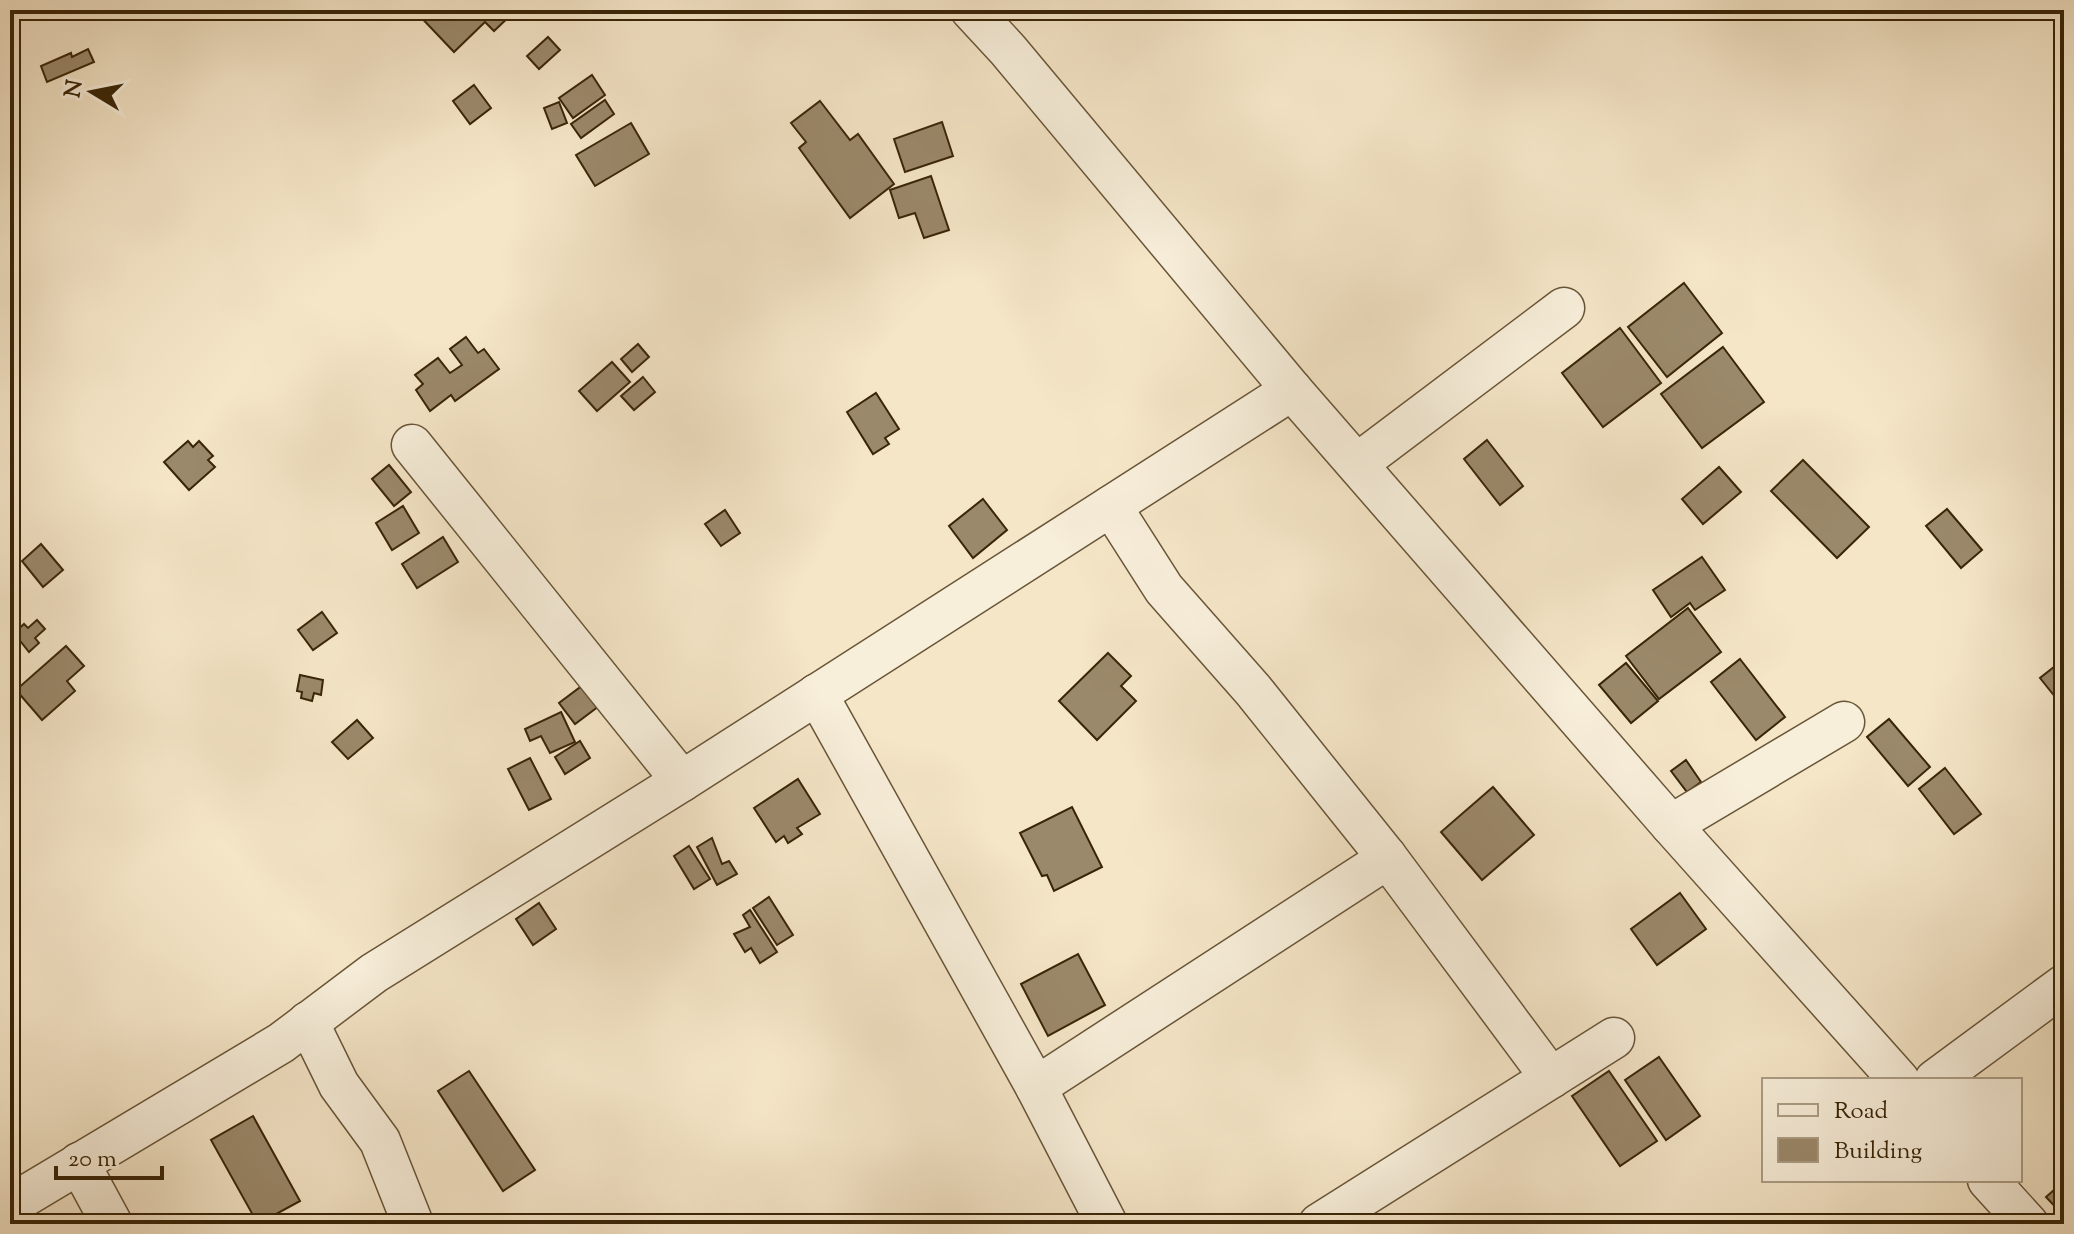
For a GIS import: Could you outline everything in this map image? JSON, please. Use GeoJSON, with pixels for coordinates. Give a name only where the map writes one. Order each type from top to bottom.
{"type":"FeatureCollection","features":[{"type":"Feature","properties":{"kind":"street"},"geometry":{"type":"LineString","coordinates":[[971,10],[1008,50],[1292,390],[1671,825],[1897,1078]]}},
{"type":"Feature","properties":{"kind":"street"},"geometry":{"type":"LineString","coordinates":[[1357,464],[1564,308]]}},
{"type":"Feature","properties":{"kind":"street"},"geometry":{"type":"LineString","coordinates":[[10,1205],[281,1043],[374,973],[682,781],[1292,390]]}},
{"type":"Feature","properties":{"kind":"street"},"geometry":{"type":"LineString","coordinates":[[412,445],[682,781]]}},
{"type":"Feature","properties":{"kind":"street"},"geometry":{"type":"LineString","coordinates":[[1111,506],[1164,589],[1253,690],[1386,856],[1551,1078]]}},
{"type":"Feature","properties":{"kind":"street"},"geometry":{"type":"LineString","coordinates":[[817,694],[1036,1087],[1107,1224]]}},
{"type":"Feature","properties":{"kind":"street"},"geometry":{"type":"LineString","coordinates":[[1671,825],[1844,722]]}},
{"type":"Feature","properties":{"kind":"street"},"geometry":{"type":"LineString","coordinates":[[1036,1087],[1376,866],[1386,856]]}},
{"type":"Feature","properties":{"kind":"street"},"geometry":{"type":"LineString","coordinates":[[1938,1078],[2064,985]]}},
{"type":"Feature","properties":{"kind":"street"},"geometry":{"type":"LineString","coordinates":[[308,1022],[339,1085],[380,1141],[413,1224]]}},
{"type":"Feature","properties":{"kind":"street"},"geometry":{"type":"LineString","coordinates":[[1319,1224],[1614,1038]]}},
{"type":"Feature","properties":{"kind":"street"},"geometry":{"type":"LineString","coordinates":[[79,1163],[112,1224]]}},
{"type":"Feature","properties":{"kind":"street"},"geometry":{"type":"LineString","coordinates":[[1990,1182],[2028,1224]]}},
{"type":"Feature","properties":{"kind":"building"},"geometry":{"type":"Polygon","coordinates":[[[414,10],[510,10],[513,13],[494,31],[485,22],[454,52],[414,10]]]}},
{"type":"Feature","properties":{"kind":"building"},"geometry":{"type":"Polygon","coordinates":[[[548,37],[560,50],[539,69],[527,56],[548,37]]]}},
{"type":"Feature","properties":{"kind":"building"},"geometry":{"type":"Polygon","coordinates":[[[88,49],[94,62],[47,82],[41,66],[88,49]]]}},
{"type":"Feature","properties":{"kind":"building"},"geometry":{"type":"Polygon","coordinates":[[[592,75],[605,95],[573,118],[559,98],[592,75]]]}},
{"type":"Feature","properties":{"kind":"building"},"geometry":{"type":"Polygon","coordinates":[[[474,85],[491,108],[470,124],[453,101],[474,85]]]}},
{"type":"Feature","properties":{"kind":"building"},"geometry":{"type":"Polygon","coordinates":[[[605,100],[614,114],[581,138],[571,124],[605,100]]]}},
{"type":"Feature","properties":{"kind":"building"},"geometry":{"type":"Polygon","coordinates":[[[820,101],[850,140],[858,134],[894,184],[850,218],[799,148],[806,142],[791,123],[820,101]]]}},
{"type":"Feature","properties":{"kind":"building"},"geometry":{"type":"Polygon","coordinates":[[[559,102],[567,123],[552,129],[544,108],[559,102]]]}},
{"type":"Feature","properties":{"kind":"building"},"geometry":{"type":"Polygon","coordinates":[[[942,122],[953,156],[905,172],[894,139],[942,122]]]}},
{"type":"Feature","properties":{"kind":"building"},"geometry":{"type":"Polygon","coordinates":[[[631,123],[649,154],[595,186],[576,155],[631,123]]]}},
{"type":"Feature","properties":{"kind":"building"},"geometry":{"type":"Polygon","coordinates":[[[10,140],[20,158],[10,164],[10,140]]]}},
{"type":"Feature","properties":{"kind":"building"},"geometry":{"type":"Polygon","coordinates":[[[931,176],[949,230],[924,238],[915,213],[899,218],[890,190],[931,176]]]}},
{"type":"Feature","properties":{"kind":"building"},"geometry":{"type":"Polygon","coordinates":[[[1684,283],[1722,333],[1667,377],[1628,327],[1684,283]]]}},
{"type":"Feature","properties":{"kind":"building"},"geometry":{"type":"Polygon","coordinates":[[[1620,328],[1661,383],[1603,427],[1562,373],[1620,328]]]}},
{"type":"Feature","properties":{"kind":"building"},"geometry":{"type":"Polygon","coordinates":[[[466,337],[478,353],[484,349],[499,369],[455,401],[451,395],[430,411],[416,390],[423,384],[415,375],[438,358],[450,373],[462,365],[450,349],[466,337]]]}},
{"type":"Feature","properties":{"kind":"building"},"geometry":{"type":"Polygon","coordinates":[[[638,344],[649,357],[632,372],[621,359],[638,344]]]}},
{"type":"Feature","properties":{"kind":"building"},"geometry":{"type":"Polygon","coordinates":[[[1723,347],[1764,402],[1702,448],[1661,394],[1723,347]]]}},
{"type":"Feature","properties":{"kind":"building"},"geometry":{"type":"Polygon","coordinates":[[[612,362],[630,382],[597,411],[579,391],[612,362]]]}},
{"type":"Feature","properties":{"kind":"building"},"geometry":{"type":"Polygon","coordinates":[[[643,377],[655,392],[634,410],[621,396],[643,377]]]}},
{"type":"Feature","properties":{"kind":"building"},"geometry":{"type":"Polygon","coordinates":[[[876,393],[899,429],[885,438],[889,444],[873,454],[847,412],[876,393]]]}},
{"type":"Feature","properties":{"kind":"building"},"geometry":{"type":"Polygon","coordinates":[[[1487,440],[1523,486],[1500,505],[1464,459],[1487,440]]]}},
{"type":"Feature","properties":{"kind":"building"},"geometry":{"type":"Polygon","coordinates":[[[188,441],[193,447],[199,441],[213,456],[208,460],[215,467],[189,490],[164,462],[188,441]]]}},
{"type":"Feature","properties":{"kind":"building"},"geometry":{"type":"Polygon","coordinates":[[[1803,460],[1869,527],[1837,558],[1771,491],[1803,460]]]}},
{"type":"Feature","properties":{"kind":"building"},"geometry":{"type":"Polygon","coordinates":[[[389,465],[411,492],[394,506],[372,479],[389,465]]]}},
{"type":"Feature","properties":{"kind":"building"},"geometry":{"type":"Polygon","coordinates":[[[1719,467],[1741,492],[1703,524],[1682,499],[1719,467]]]}},
{"type":"Feature","properties":{"kind":"building"},"geometry":{"type":"Polygon","coordinates":[[[983,499],[1007,530],[973,558],[949,526],[983,499]]]}},
{"type":"Feature","properties":{"kind":"building"},"geometry":{"type":"Polygon","coordinates":[[[403,506],[419,533],[392,550],[376,523],[403,506]]]}},
{"type":"Feature","properties":{"kind":"building"},"geometry":{"type":"Polygon","coordinates":[[[1947,509],[1982,550],[1961,568],[1926,526],[1947,509]]]}},
{"type":"Feature","properties":{"kind":"building"},"geometry":{"type":"Polygon","coordinates":[[[725,510],[740,533],[721,546],[705,524],[725,510]]]}},
{"type":"Feature","properties":{"kind":"building"},"geometry":{"type":"Polygon","coordinates":[[[443,537],[458,562],[417,588],[402,564],[443,537]]]}},
{"type":"Feature","properties":{"kind":"building"},"geometry":{"type":"Polygon","coordinates":[[[41,544],[63,570],[43,587],[22,561],[41,544]]]}},
{"type":"Feature","properties":{"kind":"building"},"geometry":{"type":"Polygon","coordinates":[[[1702,557],[1725,590],[1695,610],[1690,603],[1671,617],[1653,590],[1702,557]]]}},
{"type":"Feature","properties":{"kind":"building"},"geometry":{"type":"Polygon","coordinates":[[[1688,608],[1721,652],[1659,699],[1626,656],[1688,608]]]}},
{"type":"Feature","properties":{"kind":"building"},"geometry":{"type":"Polygon","coordinates":[[[322,612],[337,633],[313,650],[298,630],[322,612]]]}},
{"type":"Feature","properties":{"kind":"building"},"geometry":{"type":"Polygon","coordinates":[[[37,620],[45,629],[35,638],[39,643],[29,652],[14,633],[24,624],[28,628],[37,620]]]}},
{"type":"Feature","properties":{"kind":"building"},"geometry":{"type":"Polygon","coordinates":[[[66,646],[84,666],[67,681],[75,691],[42,720],[16,690],[66,646]]]}},
{"type":"Feature","properties":{"kind":"building"},"geometry":{"type":"Polygon","coordinates":[[[1108,653],[1131,676],[1121,686],[1136,701],[1097,740],[1059,701],[1108,653]]]}},
{"type":"Feature","properties":{"kind":"building"},"geometry":{"type":"Polygon","coordinates":[[[1740,659],[1785,717],[1756,740],[1711,682],[1740,659]]]}},
{"type":"Feature","properties":{"kind":"building"},"geometry":{"type":"Polygon","coordinates":[[[2064,659],[2064,708],[2040,678],[2064,659]]]}},
{"type":"Feature","properties":{"kind":"building"},"geometry":{"type":"Polygon","coordinates":[[[1626,663],[1658,701],[1631,723],[1599,685],[1626,663]]]}},
{"type":"Feature","properties":{"kind":"building"},"geometry":{"type":"Polygon","coordinates":[[[300,675],[323,680],[321,695],[314,693],[312,701],[301,698],[302,692],[297,691],[300,675]]]}},
{"type":"Feature","properties":{"kind":"building"},"geometry":{"type":"Polygon","coordinates":[[[587,682],[603,703],[575,724],[559,703],[587,682]]]}},
{"type":"Feature","properties":{"kind":"building"},"geometry":{"type":"Polygon","coordinates":[[[561,712],[575,742],[550,753],[541,736],[530,741],[525,729],[561,712]]]}},
{"type":"Feature","properties":{"kind":"building"},"geometry":{"type":"Polygon","coordinates":[[[1889,719],[1930,767],[1908,786],[1867,737],[1889,719]]]}},
{"type":"Feature","properties":{"kind":"building"},"geometry":{"type":"Polygon","coordinates":[[[357,720],[373,738],[348,759],[332,742],[357,720]]]}},
{"type":"Feature","properties":{"kind":"building"},"geometry":{"type":"Polygon","coordinates":[[[580,741],[590,758],[565,774],[555,757],[580,741]]]}},
{"type":"Feature","properties":{"kind":"building"},"geometry":{"type":"Polygon","coordinates":[[[530,758],[551,799],[529,810],[508,769],[530,758]]]}},
{"type":"Feature","properties":{"kind":"building"},"geometry":{"type":"Polygon","coordinates":[[[1686,760],[1701,782],[1687,792],[1671,771],[1686,760]]]}},
{"type":"Feature","properties":{"kind":"building"},"geometry":{"type":"Polygon","coordinates":[[[1945,768],[1981,814],[1954,834],[1919,789],[1945,768]]]}},
{"type":"Feature","properties":{"kind":"building"},"geometry":{"type":"Polygon","coordinates":[[[798,779],[820,814],[797,828],[802,834],[788,843],[784,836],[776,842],[754,808],[798,779]]]}},
{"type":"Feature","properties":{"kind":"building"},"geometry":{"type":"Polygon","coordinates":[[[1493,787],[1534,835],[1482,880],[1441,832],[1493,787]]]}},
{"type":"Feature","properties":{"kind":"building"},"geometry":{"type":"Polygon","coordinates":[[[1072,807],[1102,867],[1054,891],[1047,875],[1042,876],[1020,833],[1072,807]]]}},
{"type":"Feature","properties":{"kind":"building"},"geometry":{"type":"Polygon","coordinates":[[[712,838],[722,864],[729,861],[737,874],[717,885],[697,847],[712,838]]]}},
{"type":"Feature","properties":{"kind":"building"},"geometry":{"type":"Polygon","coordinates":[[[689,846],[710,879],[694,889],[674,856],[689,846]]]}},
{"type":"Feature","properties":{"kind":"building"},"geometry":{"type":"Polygon","coordinates":[[[1680,893],[1706,929],[1657,965],[1631,929],[1680,893]]]}},
{"type":"Feature","properties":{"kind":"building"},"geometry":{"type":"Polygon","coordinates":[[[769,897],[793,935],[777,945],[753,908],[769,897]]]}},
{"type":"Feature","properties":{"kind":"building"},"geometry":{"type":"Polygon","coordinates":[[[539,903],[556,929],[533,945],[516,919],[539,903]]]}},
{"type":"Feature","properties":{"kind":"building"},"geometry":{"type":"Polygon","coordinates":[[[750,910],[777,952],[760,963],[751,948],[745,952],[734,934],[750,927],[743,915],[750,910]]]}},
{"type":"Feature","properties":{"kind":"building"},"geometry":{"type":"Polygon","coordinates":[[[1078,954],[1105,1005],[1048,1036],[1021,984],[1078,954]]]}},
{"type":"Feature","properties":{"kind":"building"},"geometry":{"type":"Polygon","coordinates":[[[1659,1057],[1700,1116],[1666,1140],[1625,1080],[1659,1057]]]}},
{"type":"Feature","properties":{"kind":"building"},"geometry":{"type":"Polygon","coordinates":[[[469,1071],[535,1170],[503,1191],[438,1091],[469,1071]]]}},
{"type":"Feature","properties":{"kind":"building"},"geometry":{"type":"Polygon","coordinates":[[[1609,1071],[1657,1141],[1620,1166],[1572,1096],[1609,1071]]]}},
{"type":"Feature","properties":{"kind":"building"},"geometry":{"type":"Polygon","coordinates":[[[253,1116],[300,1201],[258,1224],[211,1140],[253,1116]]]}},
{"type":"Feature","properties":{"kind":"building"},"geometry":{"type":"Polygon","coordinates":[[[2064,1181],[2064,1216],[2046,1197],[2064,1181]]]}}]}
